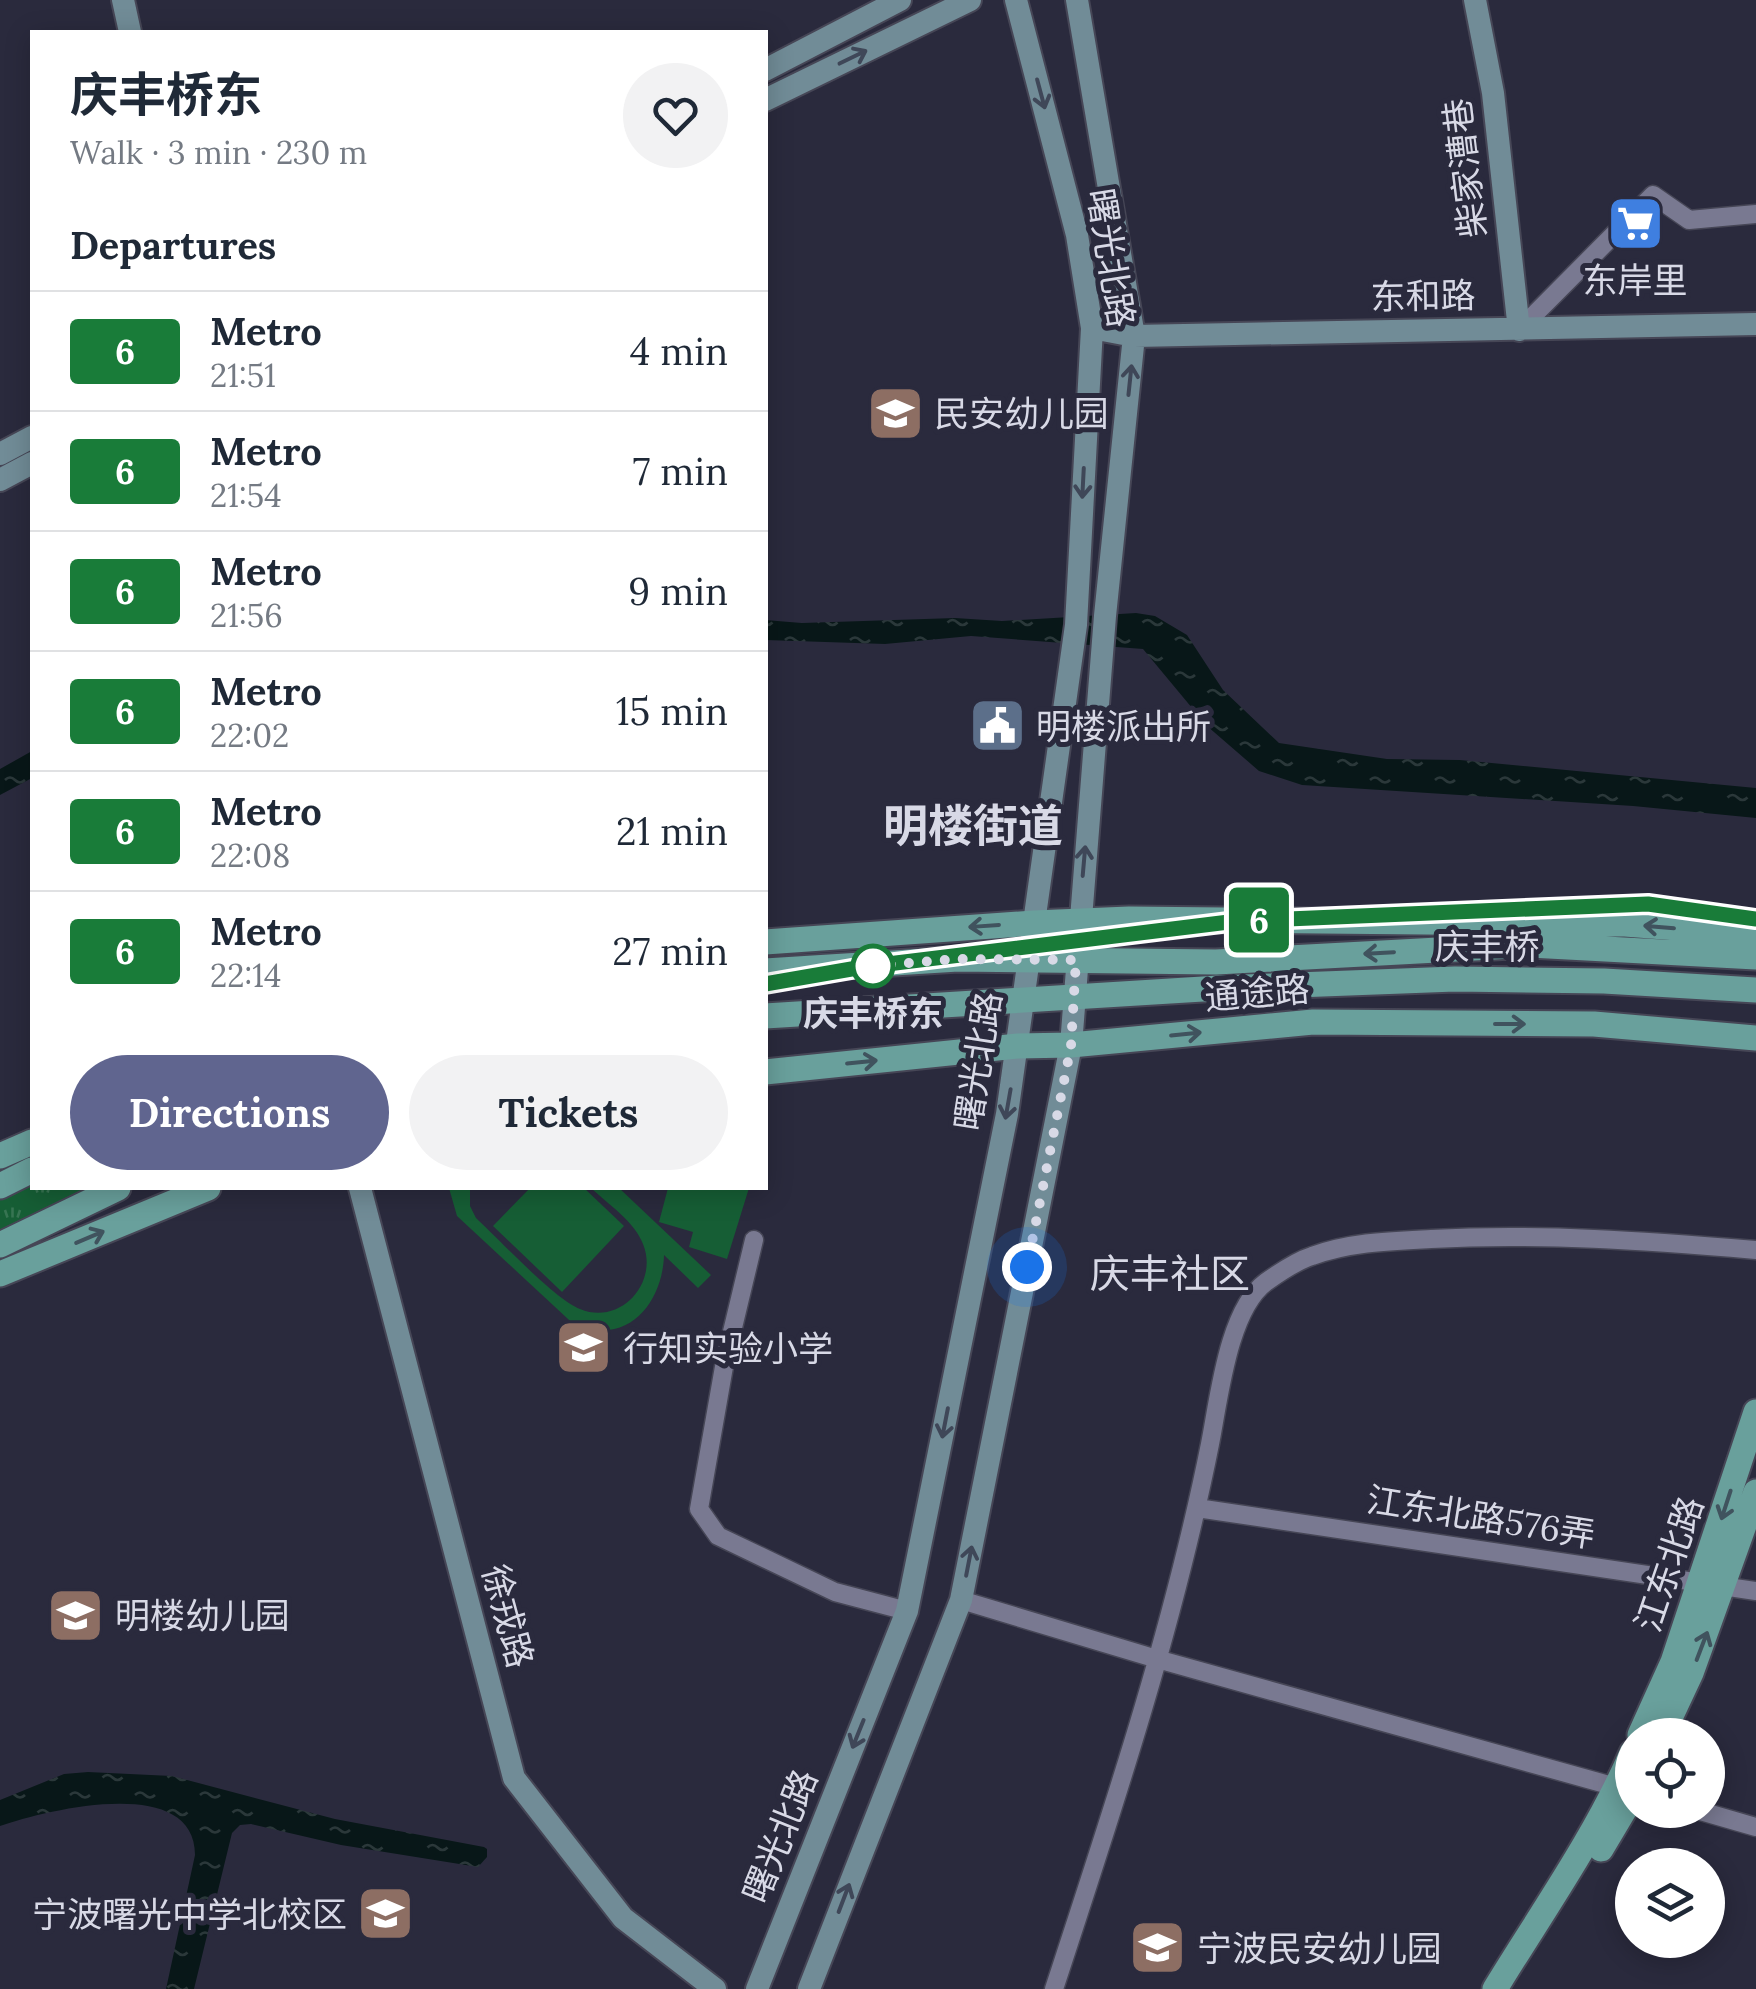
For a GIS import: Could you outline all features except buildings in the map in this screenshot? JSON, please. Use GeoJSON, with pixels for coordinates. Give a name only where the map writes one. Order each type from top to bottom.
{"type":"FeatureCollection","features":[{"type":"Feature","properties":{"kind":"main road"},"geometry":{"type":"LineString","coordinates":[[123,0],[130,30]]}},
{"type":"Feature","properties":{"kind":"main road"},"geometry":{"type":"LineString","coordinates":[[768,68],[900,0]]}},
{"type":"Feature","properties":{"kind":"main road"},"geometry":{"type":"LineString","coordinates":[[768,99],[970,0]]}},
{"type":"Feature","properties":{"kind":"main road","name":"曙光北路"},"geometry":{"type":"LineString","coordinates":[[757,1989],[907,1610],[1018,1046],[1076,625],[1092,328],[1077,235],[1016,0]]}},
{"type":"Feature","properties":{"kind":"main road","name":"曙光北路"},"geometry":{"type":"LineString","coordinates":[[809,1989],[961,1600],[1071,1046],[1106,616],[1134,336],[1077,0]]}},
{"type":"Feature","properties":{"kind":"main road","name":"柴家漕巷"},"geometry":{"type":"LineString","coordinates":[[1475,0],[1493,93],[1519,330]]}},
{"type":"Feature","properties":{"kind":"main road","name":"东和路"},"geometry":{"type":"LineString","coordinates":[[1092,328],[1134,336],[1756,324]]}},
{"type":"Feature","properties":{"kind":"main road"},"geometry":{"type":"LineString","coordinates":[[0,454],[30,438]]}},
{"type":"Feature","properties":{"kind":"main road"},"geometry":{"type":"LineString","coordinates":[[0,480],[30,464]]}},
{"type":"Feature","properties":{"kind":"main road","name":"通途路"},"geometry":{"type":"LineString","coordinates":[[768,942],[1129,919],[1625,924],[1756,934]]}},
{"type":"Feature","properties":{"kind":"main road","name":"庆丰桥"},"geometry":{"type":"LineString","coordinates":[[1216,962],[1530,945],[1756,958]]}},
{"type":"Feature","properties":{"kind":"main road","name":"通途路"},"geometry":{"type":"LineString","coordinates":[[768,971],[938,960],[1216,962]]}},
{"type":"Feature","properties":{"kind":"main road","name":"庆丰桥"},"geometry":{"type":"LineString","coordinates":[[1219,988],[1455,979],[1756,990]]}},
{"type":"Feature","properties":{"kind":"main road","name":"通途路"},"geometry":{"type":"LineString","coordinates":[[768,1016],[1219,988]]}},
{"type":"Feature","properties":{"kind":"main road","name":"通途路"},"geometry":{"type":"LineString","coordinates":[[768,1072],[1313,1022],[1594,1024],[1756,1038]]}},
{"type":"Feature","properties":{"kind":"main road"},"geometry":{"type":"LineString","coordinates":[[0,1156],[30,1143]]}},
{"type":"Feature","properties":{"kind":"main road"},"geometry":{"type":"LineString","coordinates":[[0,1186],[30,1171]]}},
{"type":"Feature","properties":{"kind":"main road"},"geometry":{"type":"LineString","coordinates":[[0,1246],[114,1190]]}},
{"type":"Feature","properties":{"kind":"main road"},"geometry":{"type":"LineString","coordinates":[[0,1274],[203,1190]]}},
{"type":"Feature","properties":{"kind":"main road","name":"徐戎路"},"geometry":{"type":"LineString","coordinates":[[361,1190],[514,1778],[623,1918],[714,1989]]}},
{"type":"Feature","properties":{"kind":"main road","name":"江东北路"},"geometry":{"type":"LineString","coordinates":[[1670,1718],[1692,1673],[1756,1412]]}},
{"type":"Feature","properties":{"kind":"main road","name":"江东北路"},"geometry":{"type":"LineString","coordinates":[[1648,1718],[1756,1492]]}},
{"type":"Feature","properties":{"kind":"main road"},"geometry":{"type":"LineString","coordinates":[[1494,1989],[1615,1810]]}},
{"type":"Feature","properties":{"kind":"main road"},"geometry":{"type":"LineString","coordinates":[[1514,1989],[1615,1813]]}},
{"type":"Feature","properties":{"kind":"street"},"geometry":{"type":"LineString","coordinates":[[1519,330],[1653,195],[1689,220],[1756,214]]}},
{"type":"Feature","properties":{"kind":"street"},"geometry":{"type":"LineString","coordinates":[[1054,1989],[1126,1769],[1157,1659],[1197,1508],[1230,1342],[1262,1285],[1310,1256],[1366,1242],[1517,1234],[1756,1250]]}},
{"type":"Feature","properties":{"kind":"street"},"geometry":{"type":"LineString","coordinates":[[754,1240],[725,1361],[699,1509],[718,1536],[835,1592],[907,1610]]}},
{"type":"Feature","properties":{"kind":"street","name":"江东北路576弄"},"geometry":{"type":"LineString","coordinates":[[1197,1508],[1756,1591]]}},
{"type":"Feature","properties":{"kind":"street"},"geometry":{"type":"LineString","coordinates":[[961,1600],[1615,1789]]}},
{"type":"Feature","properties":{"kind":"street"},"geometry":{"type":"LineString","coordinates":[[1725,1818],[1756,1827]]}},
{"type":"Feature","properties":{"kind":"green space"},"geometry":{"type":"Polygon","coordinates":[[[30,1184],[30,1190],[83,1190],[0,1231],[0,1199],[30,1184]]]}},
{"type":"Feature","properties":{"kind":"green space"},"geometry":{"type":"Polygon","coordinates":[[[450,1190],[470,1190],[470,1206],[476,1218],[569,1303],[595,1313],[609,1312],[633,1298],[646,1273],[647,1259],[639,1236],[628,1221],[593,1190],[621,1190],[711,1275],[698,1288],[664,1255],[658,1286],[643,1312],[618,1328],[586,1328],[582,1332],[457,1216],[450,1190]]]}},
{"type":"Feature","properties":{"kind":"green space"},"geometry":{"type":"Polygon","coordinates":[[[528,1190],[586,1190],[624,1226],[562,1292],[493,1226],[528,1190]]]}},
{"type":"Feature","properties":{"kind":"green space"},"geometry":{"type":"Polygon","coordinates":[[[667,1190],[748,1190],[727,1259],[689,1247],[693,1232],[659,1222],[667,1190]]]}},
{"type":"Feature","properties":{"kind":"water"},"geometry":{"type":"Polygon","coordinates":[[[1136,613],[1155,616],[1187,635],[1223,690],[1279,743],[1387,759],[1460,760],[1756,788],[1756,818],[1633,806],[1302,785],[1259,771],[1207,726],[1143,649],[971,636],[885,644],[768,640],[768,620],[1002,621],[1136,613]]]}},
{"type":"Feature","properties":{"kind":"water"},"geometry":{"type":"Polygon","coordinates":[[[30,752],[30,779],[0,795],[0,769],[30,752]]]}},
{"type":"Feature","properties":{"kind":"water"},"geometry":{"type":"Polygon","coordinates":[[[64,1774],[172,1776],[335,1819],[484,1847],[487,1857],[478,1867],[240,1825],[232,1833],[194,1989],[166,1989],[195,1855],[189,1830],[171,1814],[145,1806],[115,1804],[50,1812],[0,1826],[0,1800],[64,1774]]]}},
{"type":"Feature","properties":{"kind":"metro line","name":"6"},"geometry":{"type":"LineString","coordinates":[[768,983],[863,967],[1237,921],[1648,904],[1756,919]]}},
{"type":"Feature","properties":{"kind":"place","name":"东岸里"},"geometry":{"type":"Point","coordinates":[1635,224]}},
{"type":"Feature","properties":{"kind":"place","name":"民安幼儿园"},"geometry":{"type":"Point","coordinates":[895,413]}},
{"type":"Feature","properties":{"kind":"place","name":"明楼派出所"},"geometry":{"type":"Point","coordinates":[997,726]}},
{"type":"Feature","properties":{"kind":"place","name":"庆丰桥东"},"geometry":{"type":"Point","coordinates":[873,966]}},
{"type":"Feature","properties":{"kind":"place","name":"行知实验小学"},"geometry":{"type":"Point","coordinates":[584,1348]}},
{"type":"Feature","properties":{"kind":"place","name":"明楼幼儿园"},"geometry":{"type":"Point","coordinates":[76,1615]}},
{"type":"Feature","properties":{"kind":"place","name":"宁波曙光中学北校区"},"geometry":{"type":"Point","coordinates":[386,1914]}},
{"type":"Feature","properties":{"kind":"place","name":"宁波民安幼儿园"},"geometry":{"type":"Point","coordinates":[1158,1948]}},
{"type":"Feature","properties":{"kind":"district","name":"明楼街道"},"geometry":{"type":"Point","coordinates":[973,825]}},
{"type":"Feature","properties":{"kind":"district","name":"庆丰社区"},"geometry":{"type":"Point","coordinates":[1170,1273]}},
{"type":"Feature","properties":{"kind":"route"},"geometry":{"type":"LineString","coordinates":[[873,966],[958,959],[1076,960],[1071,1046],[1027,1267]]}}]}
